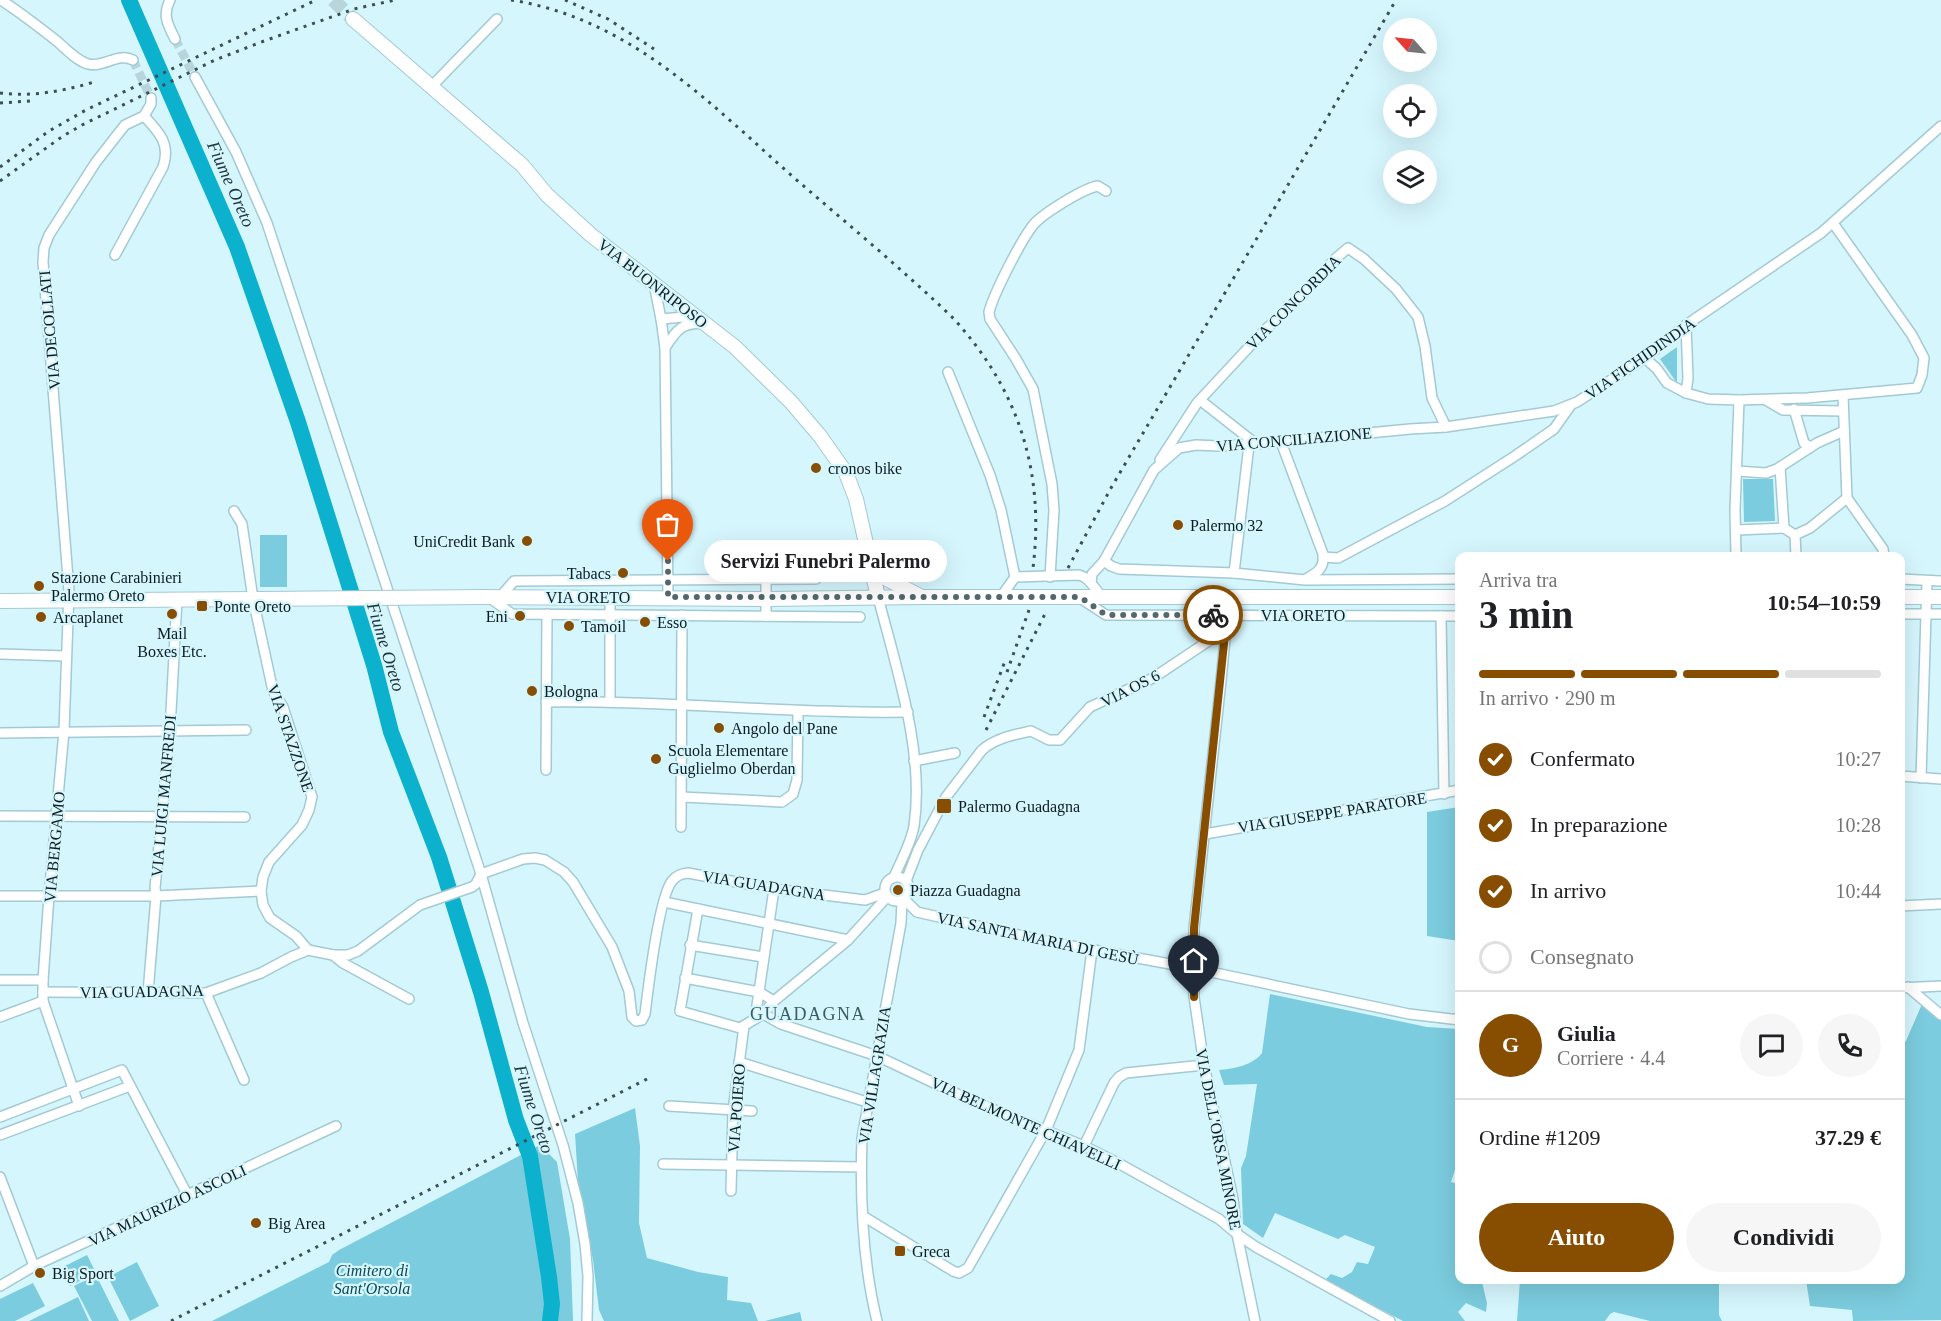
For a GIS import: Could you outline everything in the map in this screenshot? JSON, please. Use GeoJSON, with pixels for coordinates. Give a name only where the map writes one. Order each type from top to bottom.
{"type":"FeatureCollection","features":[{"type":"Feature","properties":{"kind":"street"},"geometry":{"type":"LineString","coordinates":[[1,0],[88,64],[104,63],[122,57],[133,60]]}},
{"type":"Feature","properties":{"kind":"street"},"geometry":{"type":"LineString","coordinates":[[170,0],[165,11],[165,18],[175,39]]}},
{"type":"Feature","properties":{"kind":"street","name":"VIA BUONRIPOSO"},"geometry":{"type":"LineString","coordinates":[[353,19],[430,88],[522,165],[547,195],[591,235],[735,347],[791,402],[834,454],[846,473],[856,499],[878,597]]}},
{"type":"Feature","properties":{"kind":"street"},"geometry":{"type":"LineString","coordinates":[[430,88],[497,19]]}},
{"type":"Feature","properties":{"kind":"street"},"geometry":{"type":"LineString","coordinates":[[195,77],[236,152],[267,224],[296,305],[481,874],[522,1023],[563,1145],[578,1203],[588,1276],[587,1321]]}},
{"type":"Feature","properties":{"kind":"street"},"geometry":{"type":"LineString","coordinates":[[115,255],[166,158],[164,140],[144,116],[151,104],[151,98]]}},
{"type":"Feature","properties":{"kind":"street","name":"VIA DECOLLATI"},"geometry":{"type":"LineString","coordinates":[[68,601],[64,513],[43,262],[44,248],[49,235],[96,162],[125,125],[144,116]]}},
{"type":"Feature","properties":{"kind":"street","name":"VIA FICHIDINDIA"},"geometry":{"type":"LineString","coordinates":[[1323,557],[1338,558],[1445,501],[1554,429],[1571,405],[1600,389],[1645,358],[1686,325],[1833,223],[1941,126]]}},
{"type":"Feature","properties":{"kind":"street"},"geometry":{"type":"LineString","coordinates":[[1050,577],[1054,510],[1052,484],[1033,389],[990,319],[989,312],[1007,272],[1035,223],[1084,190],[1098,186],[1106,191]]}},
{"type":"Feature","properties":{"kind":"street"},"geometry":{"type":"LineString","coordinates":[[1645,358],[1667,383],[1686,393],[1708,399],[1843,396],[1917,388],[1922,375],[1924,358],[1912,335],[1833,223]]}},
{"type":"Feature","properties":{"kind":"street","name":"VIA CONCORDIA"},"geometry":{"type":"LineString","coordinates":[[1154,470],[1200,400],[1262,333],[1348,248],[1364,259],[1396,289],[1418,316],[1425,346],[1432,398],[1446,427]]}},
{"type":"Feature","properties":{"kind":"street"},"geometry":{"type":"LineString","coordinates":[[654,285],[664,348],[668,597]]}},
{"type":"Feature","properties":{"kind":"street"},"geometry":{"type":"LineString","coordinates":[[661,319],[684,317],[706,324]]}},
{"type":"Feature","properties":{"kind":"street"},"geometry":{"type":"LineString","coordinates":[[664,348],[687,324],[692,322],[706,324]]}},
{"type":"Feature","properties":{"kind":"street"},"geometry":{"type":"LineString","coordinates":[[1686,325],[1688,378],[1686,393]]}},
{"type":"Feature","properties":{"kind":"street"},"geometry":{"type":"LineString","coordinates":[[948,372],[990,475],[1000,510],[1015,577],[1001,597]]}},
{"type":"Feature","properties":{"kind":"street"},"geometry":{"type":"LineString","coordinates":[[1843,396],[1847,498],[1883,552]]}},
{"type":"Feature","properties":{"kind":"street"},"geometry":{"type":"LineString","coordinates":[[1764,399],[1783,410],[1843,411]]}},
{"type":"Feature","properties":{"kind":"street"},"geometry":{"type":"LineString","coordinates":[[1200,400],[1252,444],[1234,573]]}},
{"type":"Feature","properties":{"kind":"street"},"geometry":{"type":"LineString","coordinates":[[1737,552],[1739,400]]}},
{"type":"Feature","properties":{"kind":"street","name":"VIA CONCILIAZIONE"},"geometry":{"type":"LineString","coordinates":[[1091,583],[1092,574],[1104,561],[1154,470],[1179,448],[1196,445],[1281,442],[1446,427],[1530,416],[1571,405]]}},
{"type":"Feature","properties":{"kind":"street"},"geometry":{"type":"LineString","coordinates":[[1794,409],[1804,443],[1810,447]]}},
{"type":"Feature","properties":{"kind":"street"},"geometry":{"type":"LineString","coordinates":[[1737,471],[1766,473],[1780,467],[1810,447],[1844,431]]}},
{"type":"Feature","properties":{"kind":"street"},"geometry":{"type":"LineString","coordinates":[[1281,442],[1323,557],[1322,568],[1305,580]]}},
{"type":"Feature","properties":{"kind":"street"},"geometry":{"type":"LineString","coordinates":[[1780,467],[1784,528]]}},
{"type":"Feature","properties":{"kind":"street"},"geometry":{"type":"LineString","coordinates":[[1795,535],[1810,528],[1847,498]]}},
{"type":"Feature","properties":{"kind":"street","name":"VIA STAZZONE"},"geometry":{"type":"LineString","coordinates":[[234,511],[242,524],[273,691],[283,707],[312,796],[302,825],[269,862],[261,891]]}},
{"type":"Feature","properties":{"kind":"street"},"geometry":{"type":"LineString","coordinates":[[1736,530],[1784,528],[1795,535]]}},
{"type":"Feature","properties":{"kind":"street"},"geometry":{"type":"LineString","coordinates":[[1795,535],[1796,552]]}},
{"type":"Feature","properties":{"kind":"street"},"geometry":{"type":"LineString","coordinates":[[1104,561],[1119,569],[1234,573],[1305,580],[1455,579]]}},
{"type":"Feature","properties":{"kind":"street"},"geometry":{"type":"LineString","coordinates":[[872,564],[883,577],[922,597]]}},
{"type":"Feature","properties":{"kind":"street"},"geometry":{"type":"LineString","coordinates":[[1015,577],[1079,575],[1091,583],[1103,597]]}},
{"type":"Feature","properties":{"kind":"street","name":"VIA ORETO"},"geometry":{"type":"LineString","coordinates":[[491,597],[514,581],[816,579]]}},
{"type":"Feature","properties":{"kind":"street"},"geometry":{"type":"LineString","coordinates":[[1905,579],[1941,581]]}},
{"type":"Feature","properties":{"kind":"street"},"geometry":{"type":"LineString","coordinates":[[766,580],[766,616]]}},
{"type":"Feature","properties":{"kind":"street"},"geometry":{"type":"LineString","coordinates":[[1921,778],[1927,581]]}},
{"type":"Feature","properties":{"kind":"street","name":"VIA ORETO"},"geometry":{"type":"LineString","coordinates":[[0,601],[491,597],[767,599],[1455,597]]}},
{"type":"Feature","properties":{"kind":"street","name":"VIA ORETO"},"geometry":{"type":"LineString","coordinates":[[491,597],[512,614],[860,616]]}},
{"type":"Feature","properties":{"kind":"street"},"geometry":{"type":"LineString","coordinates":[[610,597],[610,701]]}},
{"type":"Feature","properties":{"kind":"street"},"geometry":{"type":"LineString","coordinates":[[878,597],[908,712],[917,778],[914,828],[894,877]]}},
{"type":"Feature","properties":{"kind":"street","name":"VIA ORETO"},"geometry":{"type":"LineString","coordinates":[[1080,597],[1106,615],[1455,616]]}},
{"type":"Feature","properties":{"kind":"street","name":"VIA DELL'ORSA MINORE"},"geometry":{"type":"LineString","coordinates":[[1229,597],[1194,928],[1192,968],[1204,1065],[1233,1199],[1237,1234],[1254,1321]]}},
{"type":"Feature","properties":{"kind":"street"},"geometry":{"type":"LineString","coordinates":[[1905,597],[1941,597]]}},
{"type":"Feature","properties":{"kind":"street","name":"VIA LUIGI MANFREDI"},"geometry":{"type":"LineString","coordinates":[[148,993],[170,730],[177,599]]}},
{"type":"Feature","properties":{"kind":"street","name":"VIA BERGAMO"},"geometry":{"type":"LineString","coordinates":[[68,601],[64,731],[43,997],[79,1106]]}},
{"type":"Feature","properties":{"kind":"street"},"geometry":{"type":"LineString","coordinates":[[546,770],[547,614]]}},
{"type":"Feature","properties":{"kind":"street"},"geometry":{"type":"LineString","coordinates":[[1905,614],[1941,614]]}},
{"type":"Feature","properties":{"kind":"street"},"geometry":{"type":"LineString","coordinates":[[681,827],[682,615]]}},
{"type":"Feature","properties":{"kind":"street"},"geometry":{"type":"LineString","coordinates":[[1441,616],[1443,794]]}},
{"type":"Feature","properties":{"kind":"street","name":"VIA OS 6"},"geometry":{"type":"LineString","coordinates":[[906,880],[918,850],[946,797],[988,745],[1008,736],[1031,731],[1049,740],[1060,740],[1090,707],[1153,678],[1210,640],[1225,636]]}},
{"type":"Feature","properties":{"kind":"street"},"geometry":{"type":"LineString","coordinates":[[0,654],[66,656]]}},
{"type":"Feature","properties":{"kind":"street"},"geometry":{"type":"LineString","coordinates":[[546,702],[610,701],[798,711],[908,712]]}},
{"type":"Feature","properties":{"kind":"street"},"geometry":{"type":"LineString","coordinates":[[682,797],[782,802],[793,794],[797,780],[798,711]]}},
{"type":"Feature","properties":{"kind":"street"},"geometry":{"type":"LineString","coordinates":[[0,733],[246,730]]}},
{"type":"Feature","properties":{"kind":"street"},"geometry":{"type":"LineString","coordinates":[[914,761],[955,753]]}},
{"type":"Feature","properties":{"kind":"street"},"geometry":{"type":"LineString","coordinates":[[1905,776],[1941,779]]}},
{"type":"Feature","properties":{"kind":"street","name":"VIA GIUSEPPE PARATORE"},"geometry":{"type":"LineString","coordinates":[[1205,834],[1455,791]]}},
{"type":"Feature","properties":{"kind":"street"},"geometry":{"type":"LineString","coordinates":[[0,816],[245,817]]}},
{"type":"Feature","properties":{"kind":"street","name":"VIA GUADAGNA"},"geometry":{"type":"LineString","coordinates":[[481,874],[523,859],[535,858],[545,860],[564,872],[573,882],[612,947],[629,991],[632,1017],[636,1021],[642,1020],[645,1014],[664,902],[672,881],[679,874],[688,873],[774,889],[865,900],[886,895]]}},
{"type":"Feature","properties":{"kind":"street"},"geometry":{"type":"LineString","coordinates":[[0,896],[156,896],[261,891],[263,905],[270,918],[296,936],[308,950],[333,955],[348,955],[358,951],[420,905],[472,887],[481,874]]}},
{"type":"Feature","properties":{"kind":"street"},"geometry":{"type":"LineString","coordinates":[[894,877],[906,880],[909,892],[903,900],[894,902],[886,895],[887,881],[894,877]]}},
{"type":"Feature","properties":{"kind":"street"},"geometry":{"type":"LineString","coordinates":[[759,1016],[763,957],[774,889]]}},
{"type":"Feature","properties":{"kind":"street"},"geometry":{"type":"LineString","coordinates":[[698,909],[680,1011],[742,1027],[759,1016],[848,940],[886,895]]}},
{"type":"Feature","properties":{"kind":"street","name":"VIA SANTA MARIA DI GESÙ"},"geometry":{"type":"LineString","coordinates":[[903,900],[917,912],[1050,942],[1192,968],[1409,1014],[1455,1019]]}},
{"type":"Feature","properties":{"kind":"street","name":"VIA VILLAGRAZIA"},"geometry":{"type":"LineString","coordinates":[[877,1321],[871,1298],[864,1216],[862,1138],[903,900]]}},
{"type":"Feature","properties":{"kind":"street"},"geometry":{"type":"LineString","coordinates":[[664,902],[848,940]]}},
{"type":"Feature","properties":{"kind":"street"},"geometry":{"type":"LineString","coordinates":[[1905,906],[1941,904]]}},
{"type":"Feature","properties":{"kind":"street"},"geometry":{"type":"LineString","coordinates":[[690,945],[763,957]]}},
{"type":"Feature","properties":{"kind":"street","name":"VIA GUADAGNA"},"geometry":{"type":"LineString","coordinates":[[0,1017],[43,997],[206,993],[261,973],[308,950]]}},
{"type":"Feature","properties":{"kind":"street"},"geometry":{"type":"LineString","coordinates":[[864,1216],[953,1271],[959,1273],[968,1268],[1046,1130],[1079,1050],[1092,950]]}},
{"type":"Feature","properties":{"kind":"street"},"geometry":{"type":"LineString","coordinates":[[333,955],[343,963],[409,999]]}},
{"type":"Feature","properties":{"kind":"street"},"geometry":{"type":"LineString","coordinates":[[685,978],[759,992],[774,1001]]}},
{"type":"Feature","properties":{"kind":"street"},"geometry":{"type":"LineString","coordinates":[[0,980],[43,981]]}},
{"type":"Feature","properties":{"kind":"street"},"geometry":{"type":"LineString","coordinates":[[1905,987],[1941,986]]}},
{"type":"Feature","properties":{"kind":"street"},"geometry":{"type":"LineString","coordinates":[[1905,988],[1941,1015]]}},
{"type":"Feature","properties":{"kind":"street"},"geometry":{"type":"LineString","coordinates":[[206,993],[244,1080]]}},
{"type":"Feature","properties":{"kind":"street","name":"VIA BELMONTE CHIAVELLI"},"geometry":{"type":"LineString","coordinates":[[759,1016],[877,1056],[970,1101],[1084,1146],[1220,1218],[1237,1234],[1266,1253],[1390,1321]]}},
{"type":"Feature","properties":{"kind":"street","name":"VIA POIERO"},"geometry":{"type":"LineString","coordinates":[[731,1191],[733,1111],[742,1027]]}},
{"type":"Feature","properties":{"kind":"street"},"geometry":{"type":"LineString","coordinates":[[740,1062],[867,1102]]}},
{"type":"Feature","properties":{"kind":"street"},"geometry":{"type":"LineString","coordinates":[[1084,1146],[1119,1077],[1126,1073],[1204,1065]]}},
{"type":"Feature","properties":{"kind":"street"},"geometry":{"type":"LineString","coordinates":[[0,1117],[122,1070],[189,1196]]}},
{"type":"Feature","properties":{"kind":"street"},"geometry":{"type":"LineString","coordinates":[[0,1135],[130,1086]]}},
{"type":"Feature","properties":{"kind":"street"},"geometry":{"type":"LineString","coordinates":[[669,1106],[752,1111]]}},
{"type":"Feature","properties":{"kind":"street","name":"VIA MAURIZIO ASCOLI"},"geometry":{"type":"LineString","coordinates":[[0,1286],[34,1266],[336,1126]]}},
{"type":"Feature","properties":{"kind":"street"},"geometry":{"type":"LineString","coordinates":[[663,1164],[861,1167]]}},
{"type":"Feature","properties":{"kind":"street"},"geometry":{"type":"LineString","coordinates":[[0,1177],[34,1266]]}},
{"type":"Feature","properties":{"kind":"street"},"geometry":{"type":"LineString","coordinates":[[1370,1310],[1374,1321]]}},
{"type":"Feature","properties":{"kind":"green space"},"geometry":{"type":"Polygon","coordinates":[[[1677,347],[1677,383],[1660,359],[1677,347]]]}},
{"type":"Feature","properties":{"kind":"green space"},"geometry":{"type":"Polygon","coordinates":[[[1743,479],[1773,479],[1775,521],[1744,522],[1743,479]]]}},
{"type":"Feature","properties":{"kind":"green space"},"geometry":{"type":"Polygon","coordinates":[[[260,535],[287,535],[287,587],[260,587],[260,535]]]}},
{"type":"Feature","properties":{"kind":"green space"},"geometry":{"type":"Polygon","coordinates":[[[1455,808],[1455,940],[1427,936],[1427,812],[1455,808]]]}},
{"type":"Feature","properties":{"kind":"green space"},"geometry":{"type":"Polygon","coordinates":[[[1270,994],[1427,1027],[1455,1029],[1455,1170],[1451,1182],[1455,1183],[1455,1284],[1482,1284],[1487,1303],[1486,1312],[1466,1303],[1458,1312],[1465,1321],[1403,1321],[1325,1280],[1331,1274],[1342,1278],[1352,1272],[1357,1262],[1368,1264],[1375,1247],[1345,1235],[1338,1239],[1275,1213],[1263,1238],[1243,1224],[1241,1168],[1246,1156],[1257,1084],[1224,1085],[1219,1070],[1243,1066],[1254,1061],[1262,1053],[1270,994]]]}},
{"type":"Feature","properties":{"kind":"green space"},"geometry":{"type":"Polygon","coordinates":[[[1922,1004],[1941,1021],[1941,1320],[1853,1321],[1852,1310],[1810,1306],[1807,1284],[1905,1284],[1906,1041],[1922,1004]]]}},
{"type":"Feature","properties":{"kind":"green space"},"geometry":{"type":"Polygon","coordinates":[[[635,1108],[640,1146],[639,1223],[647,1258],[698,1272],[728,1277],[727,1300],[751,1303],[758,1321],[604,1321],[599,1310],[593,1260],[578,1182],[575,1134],[635,1108]]]}},
{"type":"Feature","properties":{"kind":"green space","name":"Cimitero di Sant'Orsola"},"geometry":{"type":"Polygon","coordinates":[[[540,1145],[557,1162],[570,1239],[573,1321],[212,1321],[329,1262],[332,1255],[339,1250],[540,1145]]]}},
{"type":"Feature","properties":{"kind":"green space"},"geometry":{"type":"Polygon","coordinates":[[[87,1255],[96,1273],[70,1286],[61,1268],[87,1255]]]}},
{"type":"Feature","properties":{"kind":"green space"},"geometry":{"type":"Polygon","coordinates":[[[137,1262],[159,1306],[130,1321],[108,1277],[137,1262]]]}},
{"type":"Feature","properties":{"kind":"green space"},"geometry":{"type":"Polygon","coordinates":[[[96,1275],[119,1321],[92,1321],[74,1286],[96,1275]]]}},
{"type":"Feature","properties":{"kind":"green space"},"geometry":{"type":"Polygon","coordinates":[[[33,1283],[45,1306],[15,1321],[0,1321],[0,1299],[33,1283]]]}},
{"type":"Feature","properties":{"kind":"green space"},"geometry":{"type":"Polygon","coordinates":[[[1520,1284],[1719,1284],[1719,1315],[1722,1321],[1650,1321],[1614,1312],[1605,1321],[1517,1321],[1520,1284]]]}},
{"type":"Feature","properties":{"kind":"green space"},"geometry":{"type":"Polygon","coordinates":[[[78,1297],[89,1321],[29,1321],[78,1297]]]}},
{"type":"Feature","properties":{"kind":"green space"},"geometry":{"type":"Polygon","coordinates":[[[800,1312],[802,1321],[765,1321],[800,1312]]]}},
{"type":"Feature","properties":{"kind":"waterway","name":"Fiume Oreto"},"geometry":{"type":"LineString","coordinates":[[129,0],[237,247],[298,422],[374,665],[391,732],[439,857],[481,992],[516,1120],[530,1156],[549,1277],[552,1304],[550,1321]]}},
{"type":"Feature","properties":{"kind":"tunnel"},"geometry":{"type":"LineString","coordinates":[[333,0],[353,19]]}},
{"type":"Feature","properties":{"kind":"tunnel"},"geometry":{"type":"LineString","coordinates":[[175,39],[195,77]]}},
{"type":"Feature","properties":{"kind":"tunnel"},"geometry":{"type":"LineString","coordinates":[[133,60],[151,98]]}},
{"type":"Feature","properties":{"kind":"railway"},"geometry":{"type":"LineString","coordinates":[[0,167],[49,131],[86,110],[316,0]]}},
{"type":"Feature","properties":{"kind":"railway"},"geometry":{"type":"LineString","coordinates":[[0,181],[82,125],[215,60],[354,9],[395,0]]}},
{"type":"Feature","properties":{"kind":"railway"},"geometry":{"type":"LineString","coordinates":[[511,0],[555,10],[595,26],[632,46],[667,69],[734,124],[896,265],[952,317],[975,344],[994,373],[1010,402],[1022,433],[1035,498],[1036,532],[1033,568]]}},
{"type":"Feature","properties":{"kind":"railway"},"geometry":{"type":"LineString","coordinates":[[565,0],[608,19],[654,49]]}},
{"type":"Feature","properties":{"kind":"railway"},"geometry":{"type":"LineString","coordinates":[[1068,568],[1111,488],[1396,0]]}},
{"type":"Feature","properties":{"kind":"railway"},"geometry":{"type":"LineString","coordinates":[[0,93],[48,92],[94,82]]}},
{"type":"Feature","properties":{"kind":"railway"},"geometry":{"type":"LineString","coordinates":[[0,103],[30,101]]}},
{"type":"Feature","properties":{"kind":"railway"},"geometry":{"type":"LineString","coordinates":[[1007,672],[1029,610]]}},
{"type":"Feature","properties":{"kind":"railway"},"geometry":{"type":"LineString","coordinates":[[986,730],[1047,610]]}},
{"type":"Feature","properties":{"kind":"railway"},"geometry":{"type":"LineString","coordinates":[[984,717],[1005,661]]}},
{"type":"Feature","properties":{"kind":"railway"},"geometry":{"type":"LineString","coordinates":[[171,1321],[647,1079]]}},
{"type":"Feature","properties":{"kind":"way so far"},"geometry":{"type":"LineString","coordinates":[[668,561],[668,597],[767,599],[1080,597],[1106,615],[1213,615]]}},
{"type":"Feature","properties":{"kind":"place","name":"cronos bike"},"geometry":{"type":"Point","coordinates":[816,468]}},
{"type":"Feature","properties":{"kind":"place","name":"Palermo 32"},"geometry":{"type":"Point","coordinates":[1178,525]}},
{"type":"Feature","properties":{"kind":"place","name":"UniCredit Bank"},"geometry":{"type":"Point","coordinates":[527,541]}},
{"type":"Feature","properties":{"kind":"place","name":"Servizi Funebri Palermo"},"geometry":{"type":"Point","coordinates":[668,561]}},
{"type":"Feature","properties":{"kind":"place","name":"Tabacs"},"geometry":{"type":"Point","coordinates":[623,573]}},
{"type":"Feature","properties":{"kind":"place","name":"Stazione Carabinieri Palermo Oreto"},"geometry":{"type":"Point","coordinates":[39,586]}},
{"type":"Feature","properties":{"kind":"place","name":"Ponte Oreto"},"geometry":{"type":"Point","coordinates":[202,606]}},
{"type":"Feature","properties":{"kind":"place","name":"Mail Boxes Etc."},"geometry":{"type":"Point","coordinates":[172,614]}},
{"type":"Feature","properties":{"kind":"place","name":"Eni"},"geometry":{"type":"Point","coordinates":[520,616]}},
{"type":"Feature","properties":{"kind":"place","name":"Arcaplanet"},"geometry":{"type":"Point","coordinates":[41,617]}},
{"type":"Feature","properties":{"kind":"place","name":"Esso"},"geometry":{"type":"Point","coordinates":[645,622]}},
{"type":"Feature","properties":{"kind":"place","name":"Tamoil"},"geometry":{"type":"Point","coordinates":[569,626]}},
{"type":"Feature","properties":{"kind":"place","name":"Bologna"},"geometry":{"type":"Point","coordinates":[532,691]}},
{"type":"Feature","properties":{"kind":"place","name":"Angolo del Pane"},"geometry":{"type":"Point","coordinates":[719,728]}},
{"type":"Feature","properties":{"kind":"place","name":"Scuola Elementare Guglielmo Oberdan"},"geometry":{"type":"Point","coordinates":[656,759]}},
{"type":"Feature","properties":{"kind":"place","name":"Palermo Guadagna"},"geometry":{"type":"Point","coordinates":[944,806]}},
{"type":"Feature","properties":{"kind":"place","name":"Piazza Guadagna"},"geometry":{"type":"Point","coordinates":[898,890]}},
{"type":"Feature","properties":{"kind":"place","name":"Big Area"},"geometry":{"type":"Point","coordinates":[256,1223]}},
{"type":"Feature","properties":{"kind":"place","name":"Greca"},"geometry":{"type":"Point","coordinates":[900,1251]}},
{"type":"Feature","properties":{"kind":"place","name":"Big Sport"},"geometry":{"type":"Point","coordinates":[40,1273]}},
{"type":"Feature","properties":{"kind":"district","name":"GUADAGNA"},"geometry":{"type":"Point","coordinates":[808,1014]}},
{"type":"Feature","properties":{"kind":"route"},"geometry":{"type":"LineString","coordinates":[[1194,997],[1192,968],[1194,928],[1227,615],[1213,615]]}}]}
